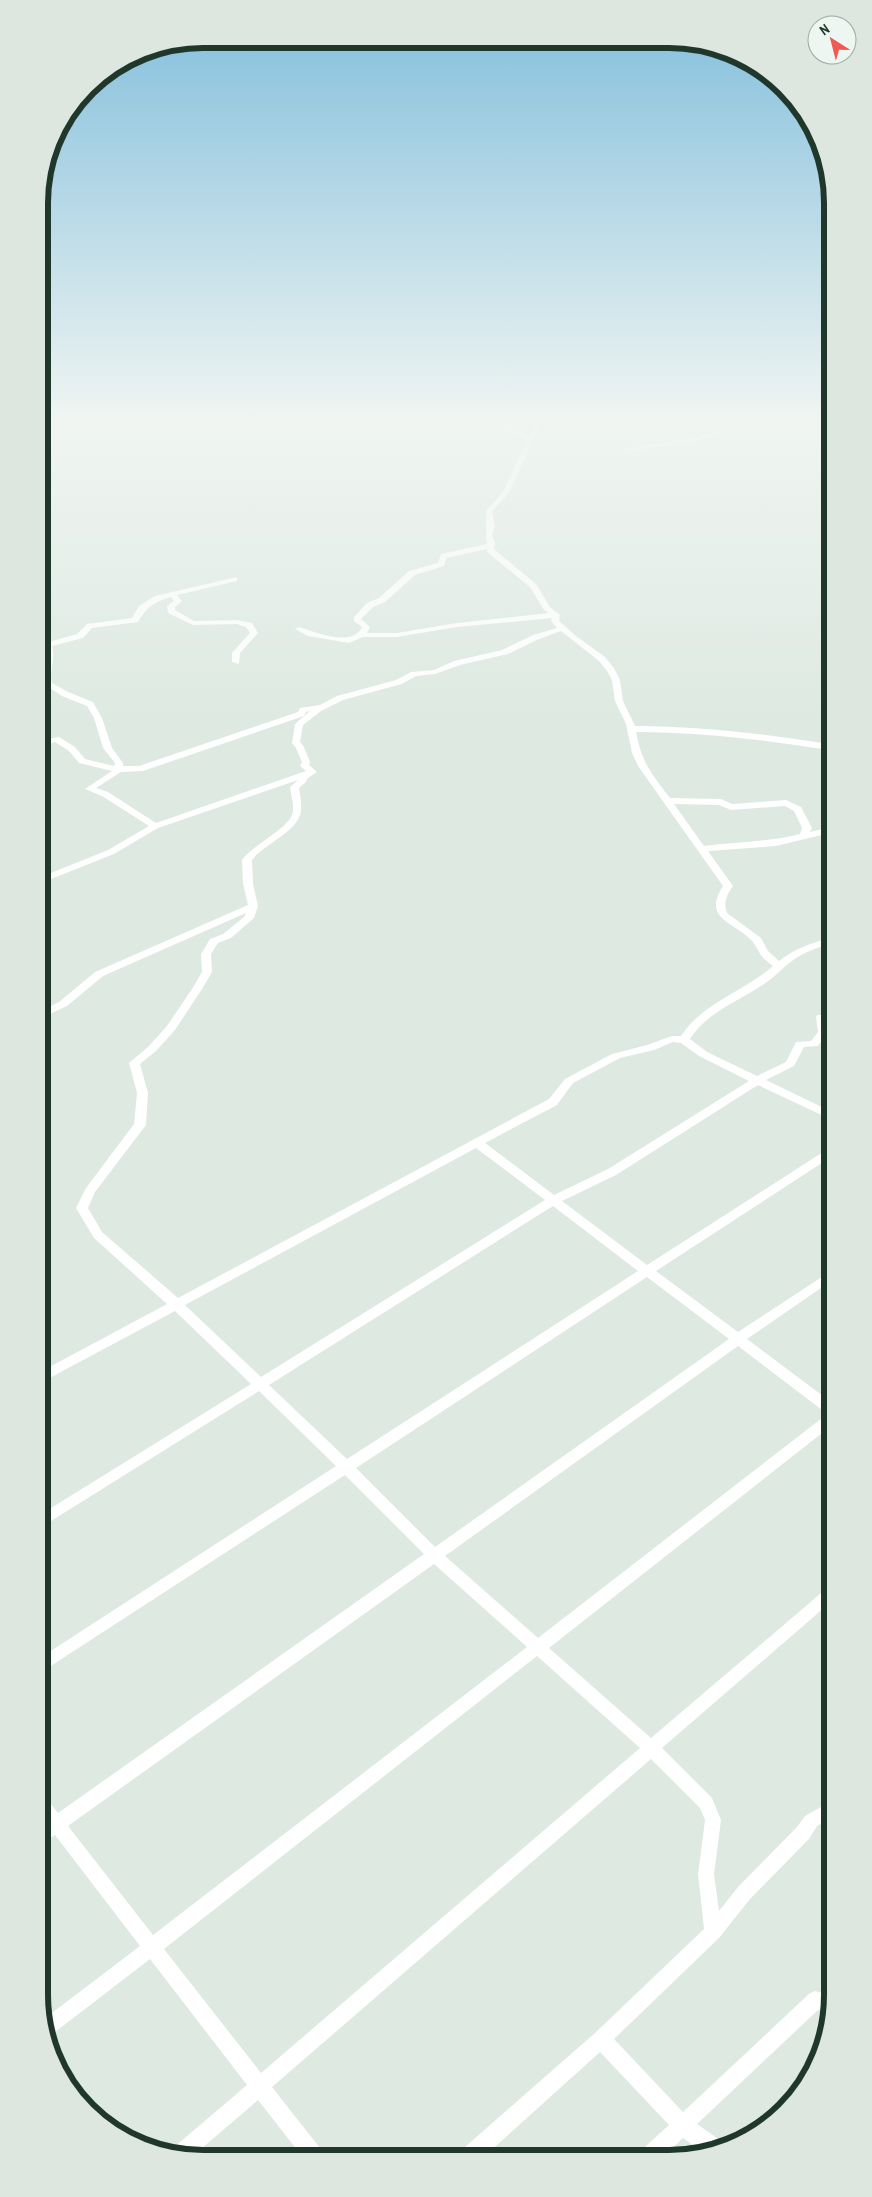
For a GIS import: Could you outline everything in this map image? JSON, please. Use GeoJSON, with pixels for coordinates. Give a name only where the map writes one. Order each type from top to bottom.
{"type":"FeatureCollection","features":[{"type":"Feature","properties":{"kind":"street"},"geometry":{"type":"LineString","coordinates":[[490,520],[488,536],[491,543],[489,546],[495,556],[534,586],[547,608],[556,615]]}},
{"type":"Feature","properties":{"kind":"street"},"geometry":{"type":"LineString","coordinates":[[300,629],[311,634],[342,641],[358,638],[366,627],[358,619],[359,616],[370,605],[382,600],[412,573],[441,564],[444,556],[489,546]]}},
{"type":"Feature","properties":{"kind":"street"},"geometry":{"type":"LineString","coordinates":[[48,645],[80,636],[90,626],[135,620],[146,605],[158,598],[234,579]]}},
{"type":"Feature","properties":{"kind":"street"},"geometry":{"type":"LineString","coordinates":[[172,594],[178,601],[171,606],[172,611],[193,623],[237,622],[249,625],[254,633],[236,653],[236,662]]}},
{"type":"Feature","properties":{"kind":"street"},"geometry":{"type":"LineString","coordinates":[[556,615],[555,621],[573,638],[602,659],[610,670],[631,729],[636,753],[642,766],[728,886],[722,895],[720,907],[724,914],[757,940],[764,953],[780,967]]}},
{"type":"Feature","properties":{"kind":"street"},"geometry":{"type":"LineString","coordinates":[[362,635],[397,635],[457,625],[556,615]]}},
{"type":"Feature","properties":{"kind":"street"},"geometry":{"type":"LineString","coordinates":[[312,772],[304,766],[306,762],[303,753],[296,743],[297,729],[299,724],[323,707],[340,698],[399,682],[414,674],[435,672],[457,663],[504,652],[536,636],[564,628]]}},
{"type":"Feature","properties":{"kind":"street"},"geometry":{"type":"LineString","coordinates":[[48,649],[50,661],[48,667]]}},
{"type":"Feature","properties":{"kind":"street"},"geometry":{"type":"LineString","coordinates":[[48,683],[64,694],[86,700],[92,706],[102,741],[110,754],[119,763],[118,770],[89,789],[105,794],[155,826]]}},
{"type":"Feature","properties":{"kind":"street"},"geometry":{"type":"LineString","coordinates":[[48,741],[56,739],[72,749],[82,761],[118,770],[140,769],[301,714],[308,708],[323,707]]}},
{"type":"Feature","properties":{"kind":"street"},"geometry":{"type":"LineString","coordinates":[[631,729],[677,729],[760,736],[824,746]]}},
{"type":"Feature","properties":{"kind":"street"},"geometry":{"type":"LineString","coordinates":[[48,877],[111,852],[155,826],[312,772]]}},
{"type":"Feature","properties":{"kind":"street"},"geometry":{"type":"LineString","coordinates":[[312,772],[304,776],[302,781],[294,787],[296,808],[291,822],[269,839],[247,860],[248,884],[253,906],[249,918],[227,936],[214,941],[206,954],[207,972],[198,988],[171,1028],[152,1049],[134,1063],[134,1069],[140,1083],[142,1105],[140,1125],[90,1191],[82,1208],[98,1235],[177,1305],[259,1386],[346,1467],[435,1556],[541,1647],[652,1749],[706,1803],[713,1820],[706,1874],[713,1932]]}},
{"type":"Feature","properties":{"kind":"street"},"geometry":{"type":"LineString","coordinates":[[667,801],[721,802],[731,807],[786,803],[798,809],[802,816],[807,828],[804,837]]}},
{"type":"Feature","properties":{"kind":"street"},"geometry":{"type":"LineString","coordinates":[[703,849],[733,845],[776,843],[824,832]]}},
{"type":"Feature","properties":{"kind":"street"},"geometry":{"type":"LineString","coordinates":[[48,1012],[64,1004],[99,974],[253,906]]}},
{"type":"Feature","properties":{"kind":"street"},"geometry":{"type":"LineString","coordinates":[[684,1040],[688,1032],[721,1005],[816,944],[824,942]]}},
{"type":"Feature","properties":{"kind":"street"},"geometry":{"type":"LineString","coordinates":[[47,1517],[554,1200],[629,1162],[758,1080],[790,1064],[800,1044],[814,1044],[823,1032],[821,1017]]}},
{"type":"Feature","properties":{"kind":"street"},"geometry":{"type":"LineString","coordinates":[[47,1374],[553,1102],[569,1081],[616,1056],[650,1048],[672,1039],[684,1040],[703,1054],[824,1112]]}},
{"type":"Feature","properties":{"kind":"street"},"geometry":{"type":"LineString","coordinates":[[817,1109],[824,1118]]}},
{"type":"Feature","properties":{"kind":"street"},"geometry":{"type":"LineString","coordinates":[[477,1143],[648,1269],[824,1404]]}},
{"type":"Feature","properties":{"kind":"street"},"geometry":{"type":"LineString","coordinates":[[47,1661],[824,1155]]}},
{"type":"Feature","properties":{"kind":"street"},"geometry":{"type":"LineString","coordinates":[[310,2150],[153,1947],[50,1828],[739,1338],[824,1280]]}},
{"type":"Feature","properties":{"kind":"street"},"geometry":{"type":"LineString","coordinates":[[51,2025],[541,1647],[824,1425]]}},
{"type":"Feature","properties":{"kind":"street"},"geometry":{"type":"LineString","coordinates":[[188,2148],[824,1599]]}},
{"type":"Feature","properties":{"kind":"street"},"geometry":{"type":"LineString","coordinates":[[476,2150],[601,2039],[713,1932],[744,1893],[803,1833],[810,1822],[824,1814]]}},
{"type":"Feature","properties":{"kind":"street"},"geometry":{"type":"LineString","coordinates":[[656,2150],[815,2000],[824,2003]]}},
{"type":"Feature","properties":{"kind":"street"},"geometry":{"type":"LineString","coordinates":[[601,2039],[682,2126],[708,2144]]}}]}
